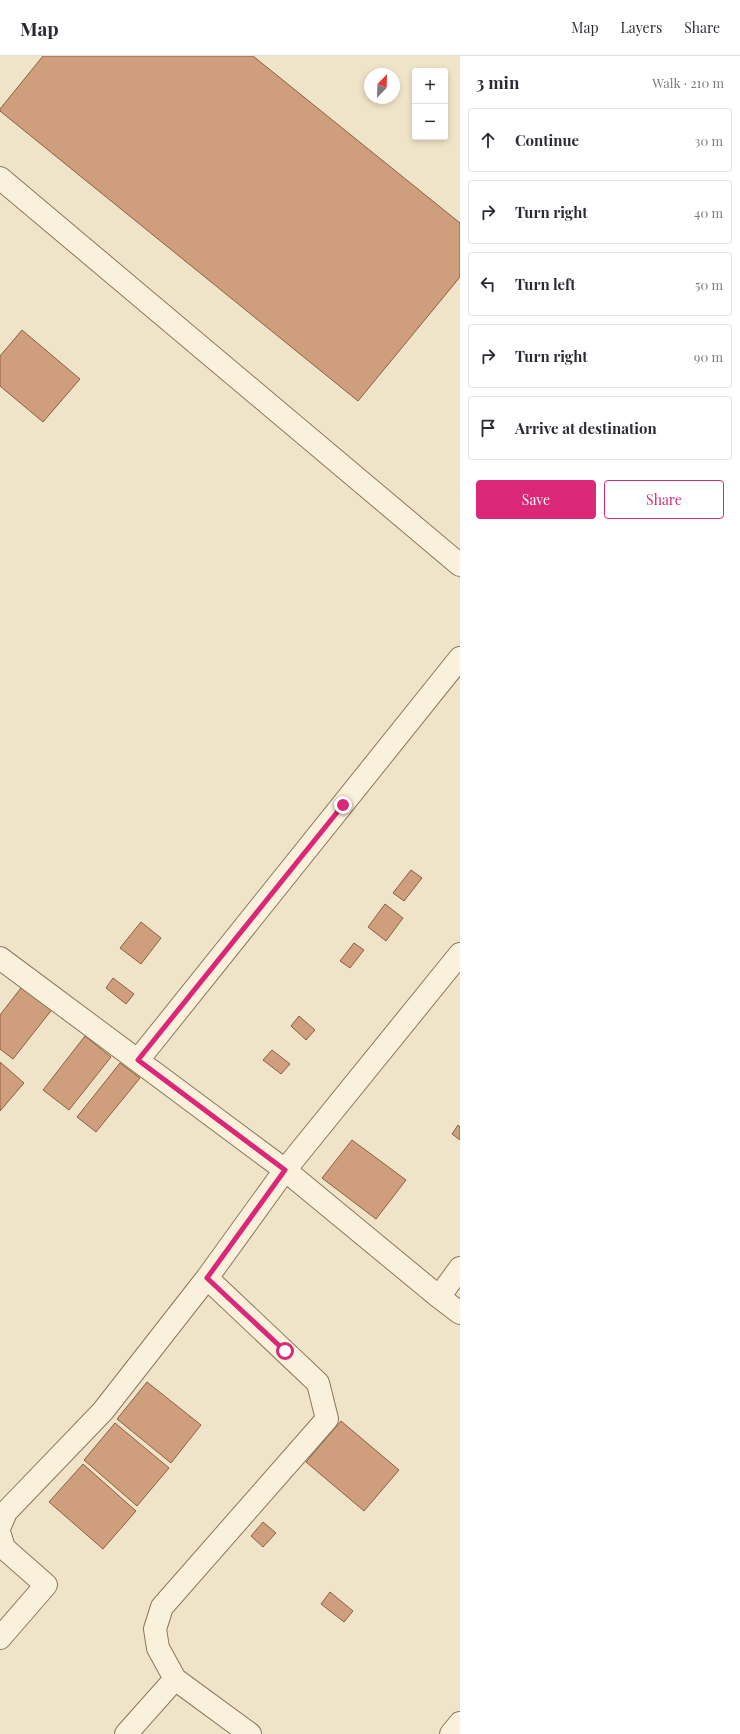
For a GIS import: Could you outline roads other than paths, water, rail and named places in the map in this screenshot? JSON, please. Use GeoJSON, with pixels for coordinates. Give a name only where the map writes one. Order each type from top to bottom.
{"type":"FeatureCollection","features":[{"type":"Feature","properties":{"kind":"street"},"geometry":{"type":"LineString","coordinates":[[0,178],[460,565]]}},
{"type":"Feature","properties":{"kind":"street"},"geometry":{"type":"LineString","coordinates":[[138,1060],[460,658]]}},
{"type":"Feature","properties":{"kind":"street"},"geometry":{"type":"LineString","coordinates":[[0,1526],[6,1512],[103,1411],[207,1278],[285,1170],[460,954]]}},
{"type":"Feature","properties":{"kind":"street"},"geometry":{"type":"LineString","coordinates":[[0,958],[285,1170],[460,1313]]}},
{"type":"Feature","properties":{"kind":"street"},"geometry":{"type":"LineString","coordinates":[[439,1297],[460,1268]]}},
{"type":"Feature","properties":{"kind":"street"},"geometry":{"type":"LineString","coordinates":[[207,1278],[318,1382],[327,1419],[162,1607],[155,1629],[158,1648],[175,1679],[250,1734]]}},
{"type":"Feature","properties":{"kind":"street"},"geometry":{"type":"LineString","coordinates":[[0,1535],[4,1548],[46,1585],[0,1638]]}},
{"type":"Feature","properties":{"kind":"street"},"geometry":{"type":"LineString","coordinates":[[126,1734],[175,1679]]}},
{"type":"Feature","properties":{"kind":"street"},"geometry":{"type":"LineString","coordinates":[[451,1734],[460,1723]]}}]}
